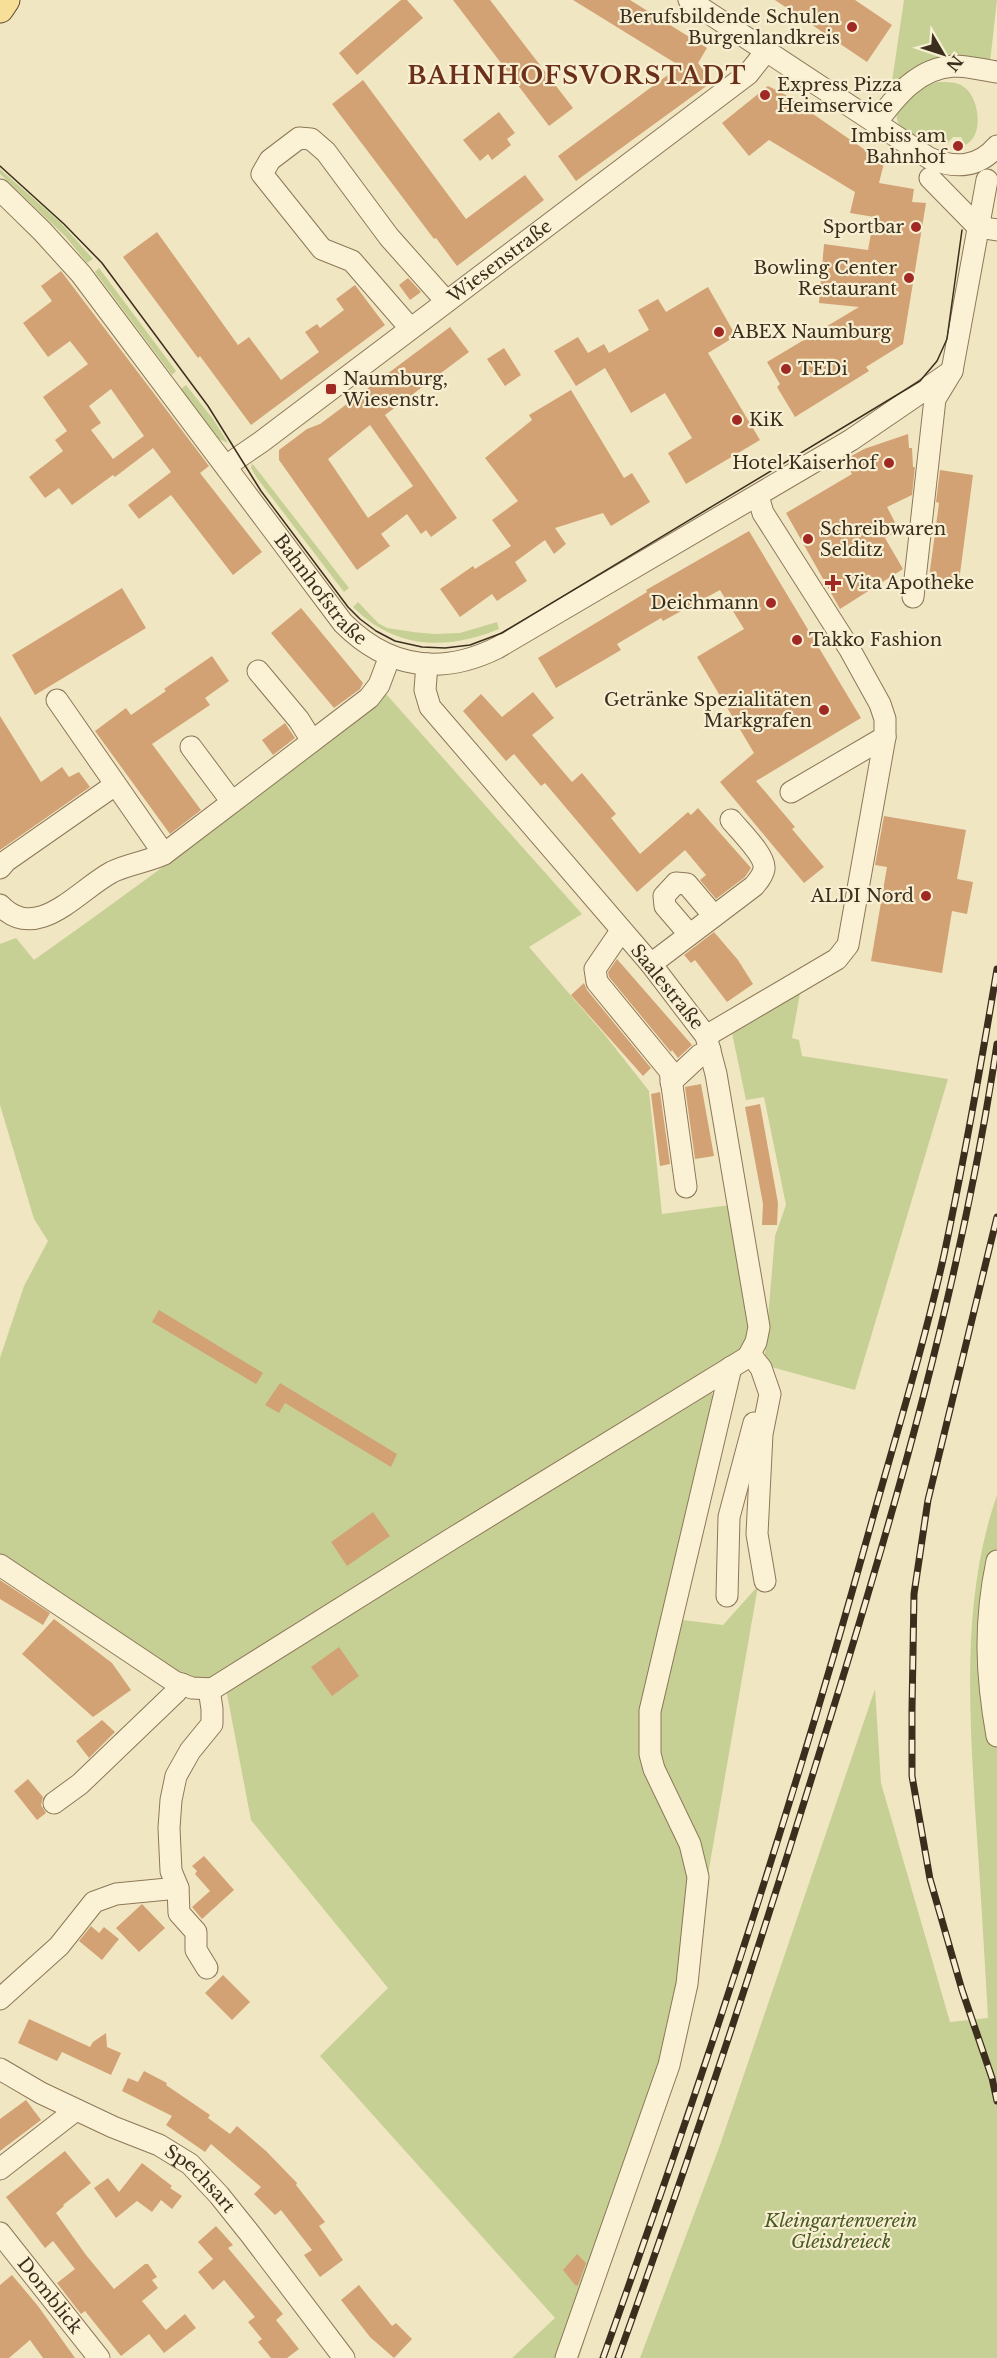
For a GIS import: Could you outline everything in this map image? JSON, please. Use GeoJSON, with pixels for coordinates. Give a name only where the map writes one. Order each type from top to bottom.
{"type":"FeatureCollection","features":[{"type":"Feature","properties":{"kind":"main road"},"geometry":{"type":"LineString","coordinates":[[0,9],[6,0]]}},
{"type":"Feature","properties":{"kind":"street"},"geometry":{"type":"LineString","coordinates":[[690,0],[929,158],[957,166],[979,161],[997,146]]}},
{"type":"Feature","properties":{"kind":"street","name":"Wiesenstraße"},"geometry":{"type":"LineString","coordinates":[[226,466],[261,442],[748,74],[767,50]]}},
{"type":"Feature","properties":{"kind":"street"},"geometry":{"type":"LineString","coordinates":[[876,123],[907,85],[936,70],[955,66],[997,72]]}},
{"type":"Feature","properties":{"kind":"street"},"geometry":{"type":"LineString","coordinates":[[410,328],[352,261],[322,249],[262,174],[270,159],[298,138],[311,139],[326,152],[389,237],[446,301]]}},
{"type":"Feature","properties":{"kind":"street"},"geometry":{"type":"LineString","coordinates":[[930,178],[987,229]]}},
{"type":"Feature","properties":{"kind":"street"},"geometry":{"type":"LineString","coordinates":[[913,597],[935,399],[952,371],[987,229],[987,180]]}},
{"type":"Feature","properties":{"kind":"street","name":"Bahnhofstraße"},"geometry":{"type":"LineString","coordinates":[[0,190],[81,274],[339,619],[361,640],[390,656],[427,664],[444,665],[463,662],[496,648],[758,496],[908,403],[952,371]]}},
{"type":"Feature","properties":{"kind":"street"},"geometry":{"type":"LineString","coordinates":[[671,1082],[700,1055],[708,1043],[837,959],[848,945],[885,737],[885,719],[879,704],[849,648],[763,513],[758,496]]}},
{"type":"Feature","properties":{"kind":"street"},"geometry":{"type":"LineString","coordinates":[[0,905],[9,914],[20,919],[41,918],[53,913],[112,873],[164,854],[369,698],[379,685],[390,656]]}},
{"type":"Feature","properties":{"kind":"street","name":"Saalestraße"},"geometry":{"type":"LineString","coordinates":[[427,664],[425,690],[430,707],[651,964],[708,1043],[716,1074],[759,1327],[756,1342],[750,1354]]}},
{"type":"Feature","properties":{"kind":"street"},"geometry":{"type":"LineString","coordinates":[[258,671],[286,704],[312,741]]}},
{"type":"Feature","properties":{"kind":"street"},"geometry":{"type":"LineString","coordinates":[[57,700],[164,854]]}},
{"type":"Feature","properties":{"kind":"street"},"geometry":{"type":"LineString","coordinates":[[791,792],[885,737]]}},
{"type":"Feature","properties":{"kind":"street"},"geometry":{"type":"LineString","coordinates":[[191,747],[232,802]]}},
{"type":"Feature","properties":{"kind":"street"},"geometry":{"type":"LineString","coordinates":[[0,868],[6,861],[115,784]]}},
{"type":"Feature","properties":{"kind":"street"},"geometry":{"type":"LineString","coordinates":[[651,964],[754,886],[764,870],[762,858],[731,820]]}},
{"type":"Feature","properties":{"kind":"street"},"geometry":{"type":"LineString","coordinates":[[689,934],[664,906],[664,896],[676,884],[687,884],[714,916]]}},
{"type":"Feature","properties":{"kind":"street"},"geometry":{"type":"LineString","coordinates":[[621,930],[595,969],[597,982],[670,1071],[687,1187]]}},
{"type":"Feature","properties":{"kind":"street"},"geometry":{"type":"LineString","coordinates":[[0,1565],[175,1682],[192,1688],[212,1689],[750,1354],[766,1380],[770,1394],[758,1420],[729,1517],[727,1596]]}},
{"type":"Feature","properties":{"kind":"street"},"geometry":{"type":"LineString","coordinates":[[566,2358],[669,2065],[687,1984],[698,1877],[690,1844],[654,1769],[650,1754],[651,1711],[731,1367]]}},
{"type":"Feature","properties":{"kind":"street"},"geometry":{"type":"LineString","coordinates":[[758,1420],[758,1541],[765,1581]]}},
{"type":"Feature","properties":{"kind":"street"},"geometry":{"type":"LineString","coordinates":[[728,1546],[758,1541]]}},
{"type":"Feature","properties":{"kind":"street"},"geometry":{"type":"LineString","coordinates":[[997,1561],[990,1592],[986,1638],[988,1672],[997,1736]]}},
{"type":"Feature","properties":{"kind":"street"},"geometry":{"type":"LineString","coordinates":[[54,1803],[80,1784],[182,1684]]}},
{"type":"Feature","properties":{"kind":"street"},"geometry":{"type":"LineString","coordinates":[[207,1968],[196,1950],[196,1932],[179,1913],[178,1888],[171,1871],[169,1828],[176,1776],[190,1751],[212,1724],[213,1709],[209,1689]]}},
{"type":"Feature","properties":{"kind":"street"},"geometry":{"type":"LineString","coordinates":[[0,2000],[59,1946],[94,1902],[116,1894],[178,1888]]}},
{"type":"Feature","properties":{"kind":"street","name":"Spechsart"},"geometry":{"type":"LineString","coordinates":[[0,2068],[41,2093],[112,2127],[159,2145],[190,2164],[251,2235],[344,2358]]}},
{"type":"Feature","properties":{"kind":"street"},"geometry":{"type":"LineString","coordinates":[[0,2169],[76,2110]]}},
{"type":"Feature","properties":{"kind":"street","name":"Domblick"},"geometry":{"type":"LineString","coordinates":[[0,2233],[99,2358]]}},
{"type":"Feature","properties":{"kind":"green space"},"geometry":{"type":"Polygon","coordinates":[[[904,0],[997,0],[990,62],[947,56],[924,64],[890,95],[904,0]]]}},
{"type":"Feature","properties":{"kind":"green space"},"geometry":{"type":"Polygon","coordinates":[[[937,82],[961,85],[974,100],[978,117],[977,126],[971,141],[965,145],[961,137],[953,137],[947,144],[942,144],[906,132],[899,124],[896,111],[918,89],[937,82]]]}},
{"type":"Feature","properties":{"kind":"green space"},"geometry":{"type":"Polygon","coordinates":[[[0,169],[60,222],[93,259],[87,263],[65,236],[0,174],[0,169]]]}},
{"type":"Feature","properties":{"kind":"green space"},"geometry":{"type":"Polygon","coordinates":[[[99,268],[176,371],[172,375],[95,272],[99,268]]]}},
{"type":"Feature","properties":{"kind":"green space"},"geometry":{"type":"Polygon","coordinates":[[[186,385],[213,419],[228,443],[219,439],[181,389],[186,385]]]}},
{"type":"Feature","properties":{"kind":"green space"},"geometry":{"type":"Polygon","coordinates":[[[252,463],[349,588],[344,592],[257,478],[251,468],[252,463]]]}},
{"type":"Feature","properties":{"kind":"green space"},"geometry":{"type":"Polygon","coordinates":[[[358,602],[378,623],[387,628],[434,634],[460,633],[497,622],[499,629],[459,641],[422,642],[403,638],[369,621],[353,607],[358,602]]]}},
{"type":"Feature","properties":{"kind":"green space"},"geometry":{"type":"Polygon","coordinates":[[[386,694],[582,914],[529,947],[605,1035],[649,1091],[662,1214],[730,1205],[754,1347],[706,1385],[725,1413],[675,1619],[723,1625],[758,1586],[705,1892],[617,2235],[579,2358],[512,2358],[555,2318],[320,2056],[388,1988],[251,1820],[227,1694],[206,1695],[0,1557],[0,1358],[24,1286],[48,1241],[34,1219],[0,1105],[0,944],[16,938],[34,960],[212,830],[386,694]]]}},
{"type":"Feature","properties":{"kind":"green space"},"geometry":{"type":"Polygon","coordinates":[[[800,993],[792,1038],[799,1040],[802,1056],[948,1079],[855,1390],[764,1365],[775,1236],[786,1205],[764,1097],[746,1100],[732,1033],[800,993]]]}},
{"type":"Feature","properties":{"kind":"green space","name":"Kleingartenverein Gleisdreieck"},"geometry":{"type":"Polygon","coordinates":[[[997,1495],[997,2358],[640,2358],[720,2145],[875,1689],[881,1783],[950,2022],[988,2018],[970,1690],[973,1611],[978,1571],[997,1495]]]}},
{"type":"Feature","properties":{"kind":"building"},"geometry":{"type":"Polygon","coordinates":[[[401,0],[407,0],[423,18],[357,75],[339,53],[401,0]]]}},
{"type":"Feature","properties":{"kind":"building"},"geometry":{"type":"Polygon","coordinates":[[[453,0],[490,0],[573,108],[549,126],[453,0]]]}},
{"type":"Feature","properties":{"kind":"building"},"geometry":{"type":"Polygon","coordinates":[[[573,0],[630,0],[707,48],[698,63],[712,82],[576,181],[558,156],[680,66],[573,0]]]}},
{"type":"Feature","properties":{"kind":"building"},"geometry":{"type":"Polygon","coordinates":[[[775,0],[855,0],[892,25],[867,62],[775,0]]]}},
{"type":"Feature","properties":{"kind":"building"},"geometry":{"type":"Polygon","coordinates":[[[363,80],[466,219],[525,175],[544,200],[457,266],[332,104],[363,80]]]}},
{"type":"Feature","properties":{"kind":"building"},"geometry":{"type":"Polygon","coordinates":[[[768,86],[784,94],[884,163],[879,183],[914,189],[912,202],[926,203],[903,344],[866,367],[869,371],[795,417],[777,387],[780,384],[767,362],[859,307],[819,303],[824,244],[868,250],[874,217],[850,213],[855,192],[769,140],[749,156],[722,123],[768,86]]]}},
{"type":"Feature","properties":{"kind":"building"},"geometry":{"type":"Polygon","coordinates":[[[499,112],[515,133],[507,139],[511,145],[492,160],[488,154],[480,161],[463,140],[499,112]]]}},
{"type":"Feature","properties":{"kind":"building"},"geometry":{"type":"Polygon","coordinates":[[[157,232],[238,345],[249,337],[281,380],[319,352],[305,332],[317,324],[320,328],[344,310],[336,299],[355,285],[385,325],[251,425],[123,257],[157,232]]]}},
{"type":"Feature","properties":{"kind":"building"},"geometry":{"type":"Polygon","coordinates":[[[61,271],[209,466],[200,473],[262,552],[233,575],[171,495],[139,519],[128,505],[171,472],[153,448],[115,477],[113,475],[72,505],[59,488],[45,498],[29,477],[63,451],[55,440],[67,431],[43,397],[88,364],[70,341],[48,357],[23,323],[52,301],[41,286],[61,271]],[[111,389],[89,406],[101,423],[91,430],[113,459],[144,436],[111,389]]]}},
{"type":"Feature","properties":{"kind":"building"},"geometry":{"type":"Polygon","coordinates":[[[408,278],[421,292],[410,300],[399,285],[408,278]]]}},
{"type":"Feature","properties":{"kind":"building"},"geometry":{"type":"Polygon","coordinates":[[[708,287],[736,336],[708,353],[760,440],[686,484],[668,453],[692,438],[665,393],[631,413],[605,368],[576,386],[554,351],[578,337],[588,353],[604,344],[609,353],[649,330],[638,310],[658,299],[666,312],[708,287]]]}},
{"type":"Feature","properties":{"kind":"building"},"geometry":{"type":"Polygon","coordinates":[[[450,327],[469,352],[385,415],[457,518],[431,537],[426,530],[421,534],[407,514],[381,534],[390,546],[357,570],[279,460],[279,450],[307,429],[320,424],[450,327]],[[370,425],[328,459],[368,518],[413,486],[370,425]]]}},
{"type":"Feature","properties":{"kind":"building"},"geometry":{"type":"Polygon","coordinates":[[[504,348],[521,375],[505,386],[487,359],[504,348]]]}},
{"type":"Feature","properties":{"kind":"building"},"geometry":{"type":"Polygon","coordinates":[[[571,390],[624,478],[632,473],[650,502],[611,526],[603,513],[555,528],[566,544],[554,554],[545,540],[515,562],[527,581],[497,601],[492,594],[460,617],[440,589],[473,566],[475,569],[511,546],[492,520],[518,501],[485,458],[532,420],[529,415],[571,390]]]}},
{"type":"Feature","properties":{"kind":"building"},"geometry":{"type":"Polygon","coordinates":[[[908,434],[909,448],[912,448],[913,467],[915,467],[912,495],[887,507],[899,530],[885,538],[903,569],[840,609],[786,513],[852,474],[844,460],[864,449],[908,434]]]}},
{"type":"Feature","properties":{"kind":"building"},"geometry":{"type":"Polygon","coordinates":[[[940,470],[973,475],[958,589],[928,585],[939,503],[936,502],[940,470]]]}},
{"type":"Feature","properties":{"kind":"building"},"geometry":{"type":"Polygon","coordinates":[[[749,531],[861,718],[756,781],[795,827],[792,829],[824,867],[804,883],[720,782],[754,753],[697,657],[744,629],[720,590],[663,621],[661,618],[617,644],[621,650],[556,688],[538,658],[647,592],[646,590],[749,531]]]}},
{"type":"Feature","properties":{"kind":"building"},"geometry":{"type":"Polygon","coordinates":[[[122,588],[146,628],[35,695],[12,655],[122,588]]]}},
{"type":"Feature","properties":{"kind":"building"},"geometry":{"type":"Polygon","coordinates":[[[301,608],[363,683],[360,689],[334,708],[271,633],[301,608]]]}},
{"type":"Feature","properties":{"kind":"building"},"geometry":{"type":"Polygon","coordinates":[[[212,656],[229,681],[205,698],[210,705],[152,744],[201,810],[170,834],[95,731],[126,708],[131,715],[212,656]]]}},
{"type":"Feature","properties":{"kind":"building"},"geometry":{"type":"Polygon","coordinates":[[[533,692],[554,718],[532,735],[572,782],[582,773],[616,814],[611,818],[640,854],[688,812],[691,815],[698,808],[751,868],[745,877],[716,899],[700,880],[706,875],[685,850],[637,892],[545,783],[541,786],[514,754],[506,761],[463,711],[481,694],[502,717],[533,692]]]}},
{"type":"Feature","properties":{"kind":"building"},"geometry":{"type":"Polygon","coordinates":[[[0,716],[41,782],[62,767],[69,777],[79,772],[90,787],[0,850],[0,716]]]}},
{"type":"Feature","properties":{"kind":"building"},"geometry":{"type":"Polygon","coordinates":[[[285,723],[295,738],[273,755],[262,740],[285,723]]]}},
{"type":"Feature","properties":{"kind":"building","name":"ALDI Nord"},"geometry":{"type":"Polygon","coordinates":[[[884,816],[966,830],[957,879],[973,882],[967,914],[952,911],[942,973],[871,961],[887,867],[875,865],[884,816]]]}},
{"type":"Feature","properties":{"kind":"building"},"geometry":{"type":"Polygon","coordinates":[[[714,932],[738,960],[753,984],[727,1002],[695,960],[691,963],[684,955],[714,932]]]}},
{"type":"Feature","properties":{"kind":"building"},"geometry":{"type":"Polygon","coordinates":[[[617,959],[692,1045],[678,1058],[609,977],[608,972],[617,959]]]}},
{"type":"Feature","properties":{"kind":"building"},"geometry":{"type":"Polygon","coordinates":[[[584,983],[587,990],[651,1068],[643,1076],[571,995],[584,983]]]}},
{"type":"Feature","properties":{"kind":"building"},"geometry":{"type":"Polygon","coordinates":[[[701,1084],[714,1156],[695,1159],[685,1087],[701,1084]]]}},
{"type":"Feature","properties":{"kind":"building"},"geometry":{"type":"Polygon","coordinates":[[[660,1092],[670,1164],[660,1166],[651,1094],[660,1092]]]}},
{"type":"Feature","properties":{"kind":"building"},"geometry":{"type":"Polygon","coordinates":[[[760,1104],[778,1203],[777,1225],[762,1225],[763,1204],[745,1107],[760,1104]]]}},
{"type":"Feature","properties":{"kind":"building"},"geometry":{"type":"Polygon","coordinates":[[[159,1310],[263,1373],[256,1384],[152,1322],[159,1310]]]}},
{"type":"Feature","properties":{"kind":"building"},"geometry":{"type":"Polygon","coordinates":[[[280,1383],[397,1454],[391,1467],[285,1403],[279,1413],[265,1405],[280,1383]]]}},
{"type":"Feature","properties":{"kind":"building"},"geometry":{"type":"Polygon","coordinates":[[[373,1512],[390,1536],[347,1566],[331,1542],[373,1512]]]}},
{"type":"Feature","properties":{"kind":"building"},"geometry":{"type":"Polygon","coordinates":[[[0,1580],[50,1613],[43,1625],[0,1599],[0,1580]]]}},
{"type":"Feature","properties":{"kind":"building"},"geometry":{"type":"Polygon","coordinates":[[[54,1619],[112,1663],[131,1690],[93,1717],[22,1654],[54,1619]]]}},
{"type":"Feature","properties":{"kind":"building"},"geometry":{"type":"Polygon","coordinates":[[[339,1647],[359,1676],[332,1696],[311,1667],[339,1647]]]}},
{"type":"Feature","properties":{"kind":"building"},"geometry":{"type":"Polygon","coordinates":[[[102,1720],[115,1732],[89,1758],[76,1741],[102,1720]]]}},
{"type":"Feature","properties":{"kind":"building"},"geometry":{"type":"Polygon","coordinates":[[[28,1779],[43,1797],[41,1805],[46,1813],[37,1820],[14,1791],[28,1779]]]}},
{"type":"Feature","properties":{"kind":"building"},"geometry":{"type":"Polygon","coordinates":[[[204,1856],[234,1890],[202,1919],[192,1907],[210,1891],[195,1874],[197,1871],[192,1866],[204,1856]]]}},
{"type":"Feature","properties":{"kind":"building"},"geometry":{"type":"Polygon","coordinates":[[[142,1904],[165,1928],[139,1952],[116,1928],[142,1904]]]}},
{"type":"Feature","properties":{"kind":"building"},"geometry":{"type":"Polygon","coordinates":[[[91,1926],[99,1933],[104,1927],[119,1939],[102,1960],[79,1941],[91,1926]]]}},
{"type":"Feature","properties":{"kind":"building"},"geometry":{"type":"Polygon","coordinates":[[[223,1975],[250,2002],[232,2020],[205,1993],[223,1975]]]}},
{"type":"Feature","properties":{"kind":"building"},"geometry":{"type":"Polygon","coordinates":[[[29,2019],[90,2047],[106,2033],[107,2047],[121,2053],[111,2075],[62,2052],[57,2061],[18,2043],[29,2019]]]}},
{"type":"Feature","properties":{"kind":"building"},"geometry":{"type":"Polygon","coordinates":[[[144,2071],[167,2083],[166,2085],[210,2115],[208,2118],[230,2134],[237,2126],[266,2151],[297,2183],[296,2185],[325,2222],[319,2226],[343,2260],[320,2277],[304,2255],[312,2250],[281,2210],[275,2215],[254,2194],[261,2187],[211,2144],[205,2152],[166,2125],[172,2116],[122,2091],[128,2078],[138,2082],[144,2071]]]}},
{"type":"Feature","properties":{"kind":"building"},"geometry":{"type":"Polygon","coordinates":[[[26,2100],[41,2120],[0,2151],[0,2119],[26,2100]]]}},
{"type":"Feature","properties":{"kind":"building"},"geometry":{"type":"Polygon","coordinates":[[[65,2151],[91,2183],[56,2213],[86,2255],[114,2289],[148,2264],[157,2277],[152,2280],[158,2288],[142,2301],[166,2330],[185,2314],[196,2328],[164,2353],[149,2334],[121,2356],[85,2311],[81,2314],[57,2283],[75,2269],[53,2241],[45,2248],[6,2197],[65,2151]]]}},
{"type":"Feature","properties":{"kind":"building"},"geometry":{"type":"Polygon","coordinates":[[[142,2163],[182,2196],[172,2209],[161,2200],[152,2212],[137,2201],[116,2218],[94,2188],[108,2178],[119,2192],[142,2163]]]}},
{"type":"Feature","properties":{"kind":"building"},"geometry":{"type":"Polygon","coordinates":[[[216,2226],[233,2245],[228,2248],[283,2314],[276,2320],[299,2349],[287,2358],[271,2358],[258,2342],[262,2339],[248,2322],[255,2317],[224,2280],[213,2290],[198,2272],[213,2259],[198,2242],[216,2226]]]}},
{"type":"Feature","properties":{"kind":"building"},"geometry":{"type":"Polygon","coordinates":[[[577,2254],[586,2263],[576,2286],[563,2270],[577,2254]]]}},
{"type":"Feature","properties":{"kind":"building"},"geometry":{"type":"Polygon","coordinates":[[[12,2275],[38,2306],[75,2358],[43,2358],[30,2340],[9,2358],[0,2358],[0,2285],[12,2275]]]}},
{"type":"Feature","properties":{"kind":"building"},"geometry":{"type":"Polygon","coordinates":[[[359,2285],[392,2326],[396,2323],[412,2339],[394,2358],[370,2337],[341,2300],[359,2285]]]}},
{"type":"Feature","properties":{"kind":"tram line"},"geometry":{"type":"LineString","coordinates":[[0,166],[64,224],[102,263],[208,406],[261,491],[348,607],[376,631],[395,641],[422,647],[445,648],[470,645],[502,633],[920,381],[937,361],[947,339],[962,230]]}},
{"type":"Feature","properties":{"kind":"railway"},"geometry":{"type":"LineString","coordinates":[[603,2358],[709,2052],[776,1846],[908,1395],[944,1255],[997,969]]}},
{"type":"Feature","properties":{"kind":"railway"},"geometry":{"type":"LineString","coordinates":[[618,2358],[699,2127],[750,1972],[800,1816],[901,1481],[946,1307],[965,1220],[997,1044]]}},
{"type":"Feature","properties":{"kind":"railway"},"geometry":{"type":"LineString","coordinates":[[997,1217],[928,1500],[914,1594],[912,1710],[912,1776],[930,1879],[962,1990],[992,2078],[997,2101]]}},
{"type":"Feature","properties":{"kind":"place","name":"Berufsbildende Schulen Burgenlandkreis"},"geometry":{"type":"Point","coordinates":[852,27]}},
{"type":"Feature","properties":{"kind":"place","name":"Express Pizza Heimservice"},"geometry":{"type":"Point","coordinates":[765,95]}},
{"type":"Feature","properties":{"kind":"place","name":"Imbiss am Bahnhof"},"geometry":{"type":"Point","coordinates":[958,146]}},
{"type":"Feature","properties":{"kind":"place","name":"Sportbar"},"geometry":{"type":"Point","coordinates":[916,227]}},
{"type":"Feature","properties":{"kind":"place","name":"Bowling Center Restaurant"},"geometry":{"type":"Point","coordinates":[909,278]}},
{"type":"Feature","properties":{"kind":"place","name":"ABEX Naumburg"},"geometry":{"type":"Point","coordinates":[719,332]}},
{"type":"Feature","properties":{"kind":"place","name":"TEDi"},"geometry":{"type":"Point","coordinates":[786,369]}},
{"type":"Feature","properties":{"kind":"place","name":"Naumburg, Wiesenstr."},"geometry":{"type":"Point","coordinates":[331,389]}},
{"type":"Feature","properties":{"kind":"place","name":"KiK"},"geometry":{"type":"Point","coordinates":[737,420]}},
{"type":"Feature","properties":{"kind":"place","name":"Hotel Kaiserhof"},"geometry":{"type":"Point","coordinates":[889,463]}},
{"type":"Feature","properties":{"kind":"place","name":"Schreibwaren Selditz"},"geometry":{"type":"Point","coordinates":[808,539]}},
{"type":"Feature","properties":{"kind":"place","name":"Vita Apotheke"},"geometry":{"type":"Point","coordinates":[833,583]}},
{"type":"Feature","properties":{"kind":"place","name":"Deichmann"},"geometry":{"type":"Point","coordinates":[771,603]}},
{"type":"Feature","properties":{"kind":"place","name":"Takko Fashion"},"geometry":{"type":"Point","coordinates":[797,640]}},
{"type":"Feature","properties":{"kind":"place","name":"Getränke Spezialitäten Markgrafen"},"geometry":{"type":"Point","coordinates":[824,710]}},
{"type":"Feature","properties":{"kind":"place","name":"ALDI Nord"},"geometry":{"type":"Point","coordinates":[926,896]}},
{"type":"Feature","properties":{"kind":"district","name":"BAHNHOFSVORSTADT"},"geometry":{"type":"Point","coordinates":[577,75]}}]}
